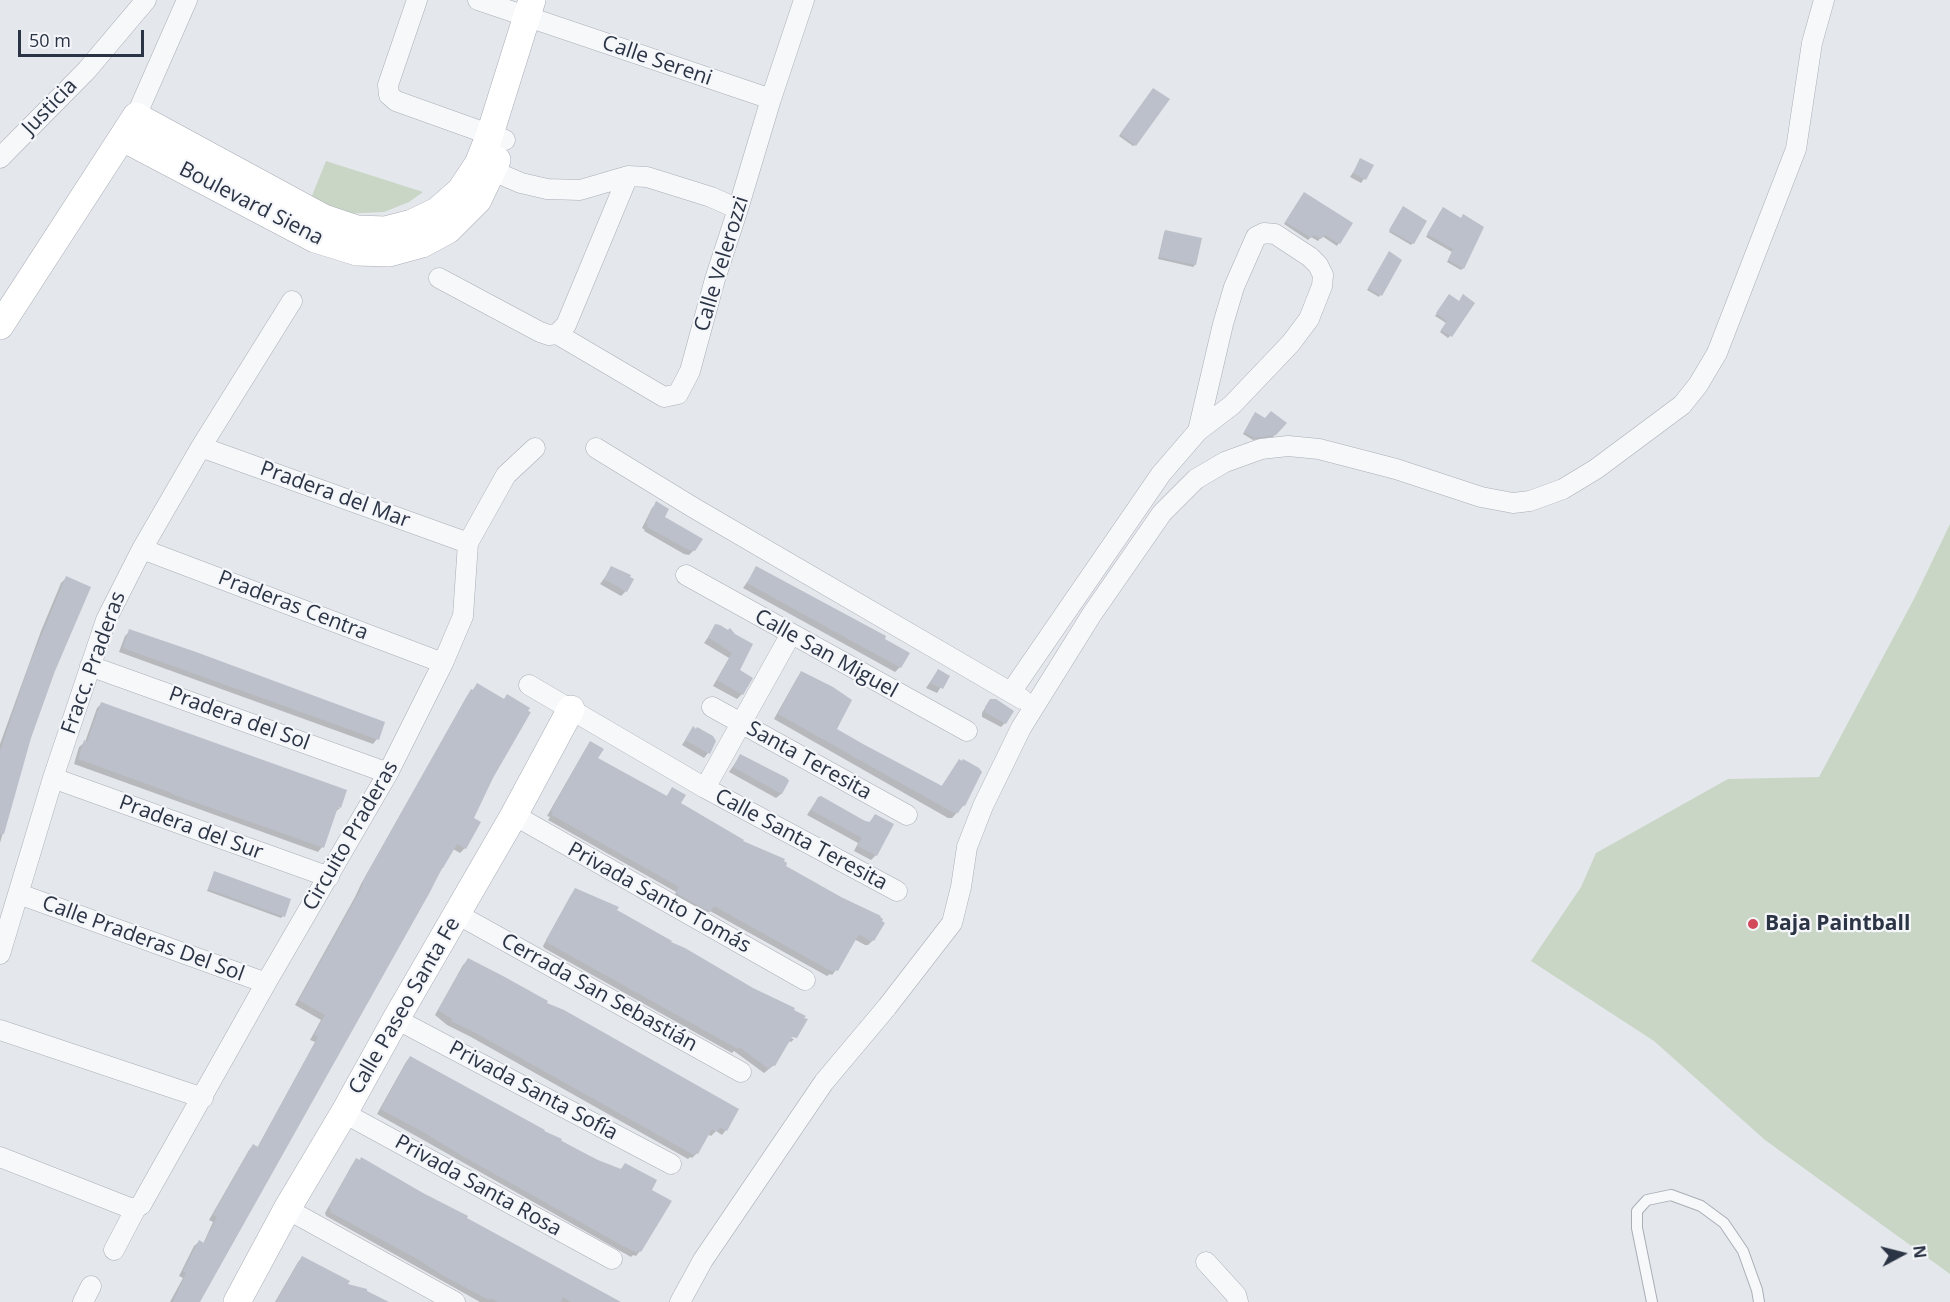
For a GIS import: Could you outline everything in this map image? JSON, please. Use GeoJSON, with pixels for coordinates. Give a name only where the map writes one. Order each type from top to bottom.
{"type":"FeatureCollection","features":[{"type":"Feature","properties":{"kind":"street","name":"Justicia"},"geometry":{"type":"LineString","coordinates":[[0,158],[87,69],[146,0]]}},
{"type":"Feature","properties":{"kind":"street"},"geometry":{"type":"LineString","coordinates":[[0,326],[130,127],[188,0]]}},
{"type":"Feature","properties":{"kind":"street"},"geometry":{"type":"LineString","coordinates":[[417,0],[388,85],[388,95],[396,101],[497,137]]}},
{"type":"Feature","properties":{"kind":"street","name":"Calle Sereni"},"geometry":{"type":"LineString","coordinates":[[478,0],[538,10],[771,99]]}},
{"type":"Feature","properties":{"kind":"street","name":"Calle Velerozzi"},"geometry":{"type":"LineString","coordinates":[[557,334],[664,397],[678,394],[690,371],[715,279],[804,0]]}},
{"type":"Feature","properties":{"kind":"street"},"geometry":{"type":"LineString","coordinates":[[680,1302],[703,1260],[824,1082],[887,1007],[952,923],[961,887],[967,847],[983,806],[1021,728],[1092,614],[1162,513],[1196,479],[1225,462],[1261,449],[1288,446],[1319,449],[1396,469],[1481,497],[1513,503],[1530,501],[1563,489],[1596,470],[1682,405],[1698,386],[1717,353],[1796,149],[1812,43],[1824,0]]}},
{"type":"Feature","properties":{"kind":"street","name":"Boulevard Siena"},"geometry":{"type":"LineString","coordinates":[[130,127],[315,239],[357,252],[389,253],[422,244],[448,230],[478,200],[493,171],[497,137],[538,10]]}},
{"type":"Feature","properties":{"kind":"street","name":"Boulevard Siena"},"geometry":{"type":"LineString","coordinates":[[130,127],[324,218],[357,229],[385,230],[412,223],[437,211],[460,191],[497,137]]}},
{"type":"Feature","properties":{"kind":"street"},"geometry":{"type":"LineString","coordinates":[[493,171],[521,183],[547,189],[580,190],[628,176],[647,177],[711,197],[738,209]]}},
{"type":"Feature","properties":{"kind":"street"},"geometry":{"type":"LineString","coordinates":[[439,278],[540,332],[549,335],[557,334],[567,324],[628,176]]}},
{"type":"Feature","properties":{"kind":"street"},"geometry":{"type":"LineString","coordinates":[[1011,692],[1161,474],[1198,431],[1232,405],[1291,343],[1309,319],[1319,296],[1323,275],[1318,265],[1310,257],[1275,234],[1264,233],[1256,237],[1234,287],[1198,431]]}},
{"type":"Feature","properties":{"kind":"street","name":"Fracc. Praderas"},"geometry":{"type":"LineString","coordinates":[[0,954],[53,778],[106,620],[142,549],[201,447],[292,301]]}},
{"type":"Feature","properties":{"kind":"street","name":"Pradera del Mar"},"geometry":{"type":"LineString","coordinates":[[201,447],[468,543]]}},
{"type":"Feature","properties":{"kind":"street","name":"Circuito Praderas"},"geometry":{"type":"LineString","coordinates":[[114,1250],[134,1208],[141,1205],[388,773],[443,663],[463,616],[468,543],[506,475],[535,448]]}},
{"type":"Feature","properties":{"kind":"street"},"geometry":{"type":"LineString","coordinates":[[596,448],[694,508],[1035,706]]}},
{"type":"Feature","properties":{"kind":"street","name":"Praderas Centra"},"geometry":{"type":"LineString","coordinates":[[142,549],[443,663]]}},
{"type":"Feature","properties":{"kind":"street","name":"Calle San Miguel"},"geometry":{"type":"LineString","coordinates":[[686,575],[967,731]]}},
{"type":"Feature","properties":{"kind":"street","name":"Calle Santa Teresita"},"geometry":{"type":"LineString","coordinates":[[705,788],[791,634]]}},
{"type":"Feature","properties":{"kind":"street","name":"Pradera del Sol"},"geometry":{"type":"LineString","coordinates":[[90,666],[388,773]]}},
{"type":"Feature","properties":{"kind":"street","name":"Calle Santa Teresita"},"geometry":{"type":"LineString","coordinates":[[529,685],[705,788],[897,891]]}},
{"type":"Feature","properties":{"kind":"street","name":"Santa Teresita"},"geometry":{"type":"LineString","coordinates":[[712,707],[907,815]]}},
{"type":"Feature","properties":{"kind":"street","name":"Calle Paseo Santa Fe"},"geometry":{"type":"LineString","coordinates":[[237,1302],[287,1209],[514,815],[571,709]]}},
{"type":"Feature","properties":{"kind":"street","name":"Pradera del Sur"},"geometry":{"type":"LineString","coordinates":[[53,778],[329,878]]}},
{"type":"Feature","properties":{"kind":"street","name":"Privada Santo Tomás"},"geometry":{"type":"LineString","coordinates":[[514,815],[805,980]]}},
{"type":"Feature","properties":{"kind":"street","name":"Calle Praderas Del Sol"},"geometry":{"type":"LineString","coordinates":[[19,894],[266,983]]}},
{"type":"Feature","properties":{"kind":"street","name":"Cerrada San Sebastián"},"geometry":{"type":"LineString","coordinates":[[457,914],[741,1072]]}},
{"type":"Feature","properties":{"kind":"street","name":"Privada Santa Sofía"},"geometry":{"type":"LineString","coordinates":[[396,1019],[671,1164]]}},
{"type":"Feature","properties":{"kind":"street"},"geometry":{"type":"LineString","coordinates":[[0,1030],[203,1098]]}},
{"type":"Feature","properties":{"kind":"street","name":"Privada Santa Rosa"},"geometry":{"type":"LineString","coordinates":[[344,1113],[612,1259]]}},
{"type":"Feature","properties":{"kind":"street"},"geometry":{"type":"LineString","coordinates":[[0,1157],[134,1208]]}},
{"type":"Feature","properties":{"kind":"street"},"geometry":{"type":"LineString","coordinates":[[287,1209],[455,1302]]}},
{"type":"Feature","properties":{"kind":"street"},"geometry":{"type":"LineString","coordinates":[[1206,1262],[1236,1295],[1238,1302]]}},
{"type":"Feature","properties":{"kind":"lane"},"geometry":{"type":"LineString","coordinates":[[1652,1302],[1637,1228],[1637,1211],[1647,1200],[1671,1195],[1701,1206],[1725,1223],[1743,1251],[1759,1302]]}},
{"type":"Feature","properties":{"kind":"green space"},"geometry":{"type":"Polygon","coordinates":[[[326,161],[423,192],[409,202],[384,212],[341,214],[309,203],[326,161]]]}},
{"type":"Feature","properties":{"kind":"green space","name":"Baja Paintball"},"geometry":{"type":"Polygon","coordinates":[[[1950,524],[1950,1274],[1765,1140],[1654,1041],[1531,961],[1581,887],[1596,853],[1728,779],[1819,777],[1915,597],[1950,524]]]}},
{"type":"Feature","properties":{"kind":"building"},"geometry":{"type":"Polygon","coordinates":[[[1153,88],[1170,99],[1136,146],[1120,134],[1153,88]]]}},
{"type":"Feature","properties":{"kind":"building"},"geometry":{"type":"Polygon","coordinates":[[[1360,158],[1374,165],[1366,180],[1353,173],[1360,158]]]}},
{"type":"Feature","properties":{"kind":"building"},"geometry":{"type":"Polygon","coordinates":[[[1304,192],[1353,223],[1340,244],[1325,235],[1321,239],[1313,235],[1312,238],[1285,222],[1304,192]]]}},
{"type":"Feature","properties":{"kind":"building"},"geometry":{"type":"Polygon","coordinates":[[[1403,206],[1427,221],[1414,244],[1389,230],[1403,206]]]}},
{"type":"Feature","properties":{"kind":"building"},"geometry":{"type":"Polygon","coordinates":[[[1443,207],[1461,218],[1463,214],[1484,227],[1464,269],[1448,260],[1453,249],[1427,234],[1443,207]]]}},
{"type":"Feature","properties":{"kind":"building"},"geometry":{"type":"Polygon","coordinates":[[[1165,230],[1202,238],[1196,265],[1159,257],[1165,230]]]}},
{"type":"Feature","properties":{"kind":"building"},"geometry":{"type":"Polygon","coordinates":[[[1389,251],[1402,260],[1382,296],[1368,288],[1389,251]]]}},
{"type":"Feature","properties":{"kind":"building"},"geometry":{"type":"Polygon","coordinates":[[[1449,294],[1459,301],[1463,294],[1475,303],[1452,337],[1441,330],[1447,321],[1436,313],[1449,294]]]}},
{"type":"Feature","properties":{"kind":"building"},"geometry":{"type":"Polygon","coordinates":[[[1271,411],[1287,423],[1276,435],[1255,438],[1244,432],[1255,412],[1265,418],[1271,411]]]}},
{"type":"Feature","properties":{"kind":"building"},"geometry":{"type":"Polygon","coordinates":[[[656,501],[669,509],[665,517],[703,539],[695,551],[647,527],[646,523],[656,501]]]}},
{"type":"Feature","properties":{"kind":"building"},"geometry":{"type":"Polygon","coordinates":[[[611,566],[631,575],[630,577],[634,579],[627,592],[604,579],[611,566]]]}},
{"type":"Feature","properties":{"kind":"building"},"geometry":{"type":"Polygon","coordinates":[[[756,566],[886,636],[885,639],[910,653],[901,668],[747,583],[756,566]]]}},
{"type":"Feature","properties":{"kind":"building"},"geometry":{"type":"Polygon","coordinates":[[[66,576],[91,587],[55,671],[31,738],[4,834],[0,834],[0,751],[29,666],[66,576]]]}},
{"type":"Feature","properties":{"kind":"building"},"geometry":{"type":"Polygon","coordinates":[[[715,624],[728,630],[730,628],[735,634],[753,644],[740,670],[753,678],[743,695],[717,680],[732,653],[708,637],[715,624]]]}},
{"type":"Feature","properties":{"kind":"building"},"geometry":{"type":"Polygon","coordinates":[[[129,629],[385,722],[379,740],[123,648],[129,629]]]}},
{"type":"Feature","properties":{"kind":"building"},"geometry":{"type":"Polygon","coordinates":[[[938,669],[950,676],[943,689],[930,683],[938,669]]]}},
{"type":"Feature","properties":{"kind":"building"},"geometry":{"type":"Polygon","coordinates":[[[801,671],[833,687],[852,700],[837,729],[863,744],[942,786],[959,759],[979,768],[982,772],[965,806],[963,805],[958,813],[954,813],[778,714],[801,671]]]}},
{"type":"Feature","properties":{"kind":"building"},"geometry":{"type":"Polygon","coordinates":[[[477,683],[504,699],[507,694],[530,708],[528,711],[531,712],[493,778],[474,818],[481,822],[466,849],[457,844],[442,868],[200,1302],[173,1302],[186,1273],[183,1271],[199,1240],[204,1243],[217,1217],[213,1215],[253,1144],[258,1147],[318,1037],[314,1035],[325,1015],[299,1000],[360,891],[365,877],[471,689],[473,690],[477,683]]]}},
{"type":"Feature","properties":{"kind":"building"},"geometry":{"type":"Polygon","coordinates":[[[990,699],[996,699],[1014,711],[1006,724],[985,712],[990,699]]]}},
{"type":"Feature","properties":{"kind":"building"},"geometry":{"type":"Polygon","coordinates":[[[101,702],[347,790],[341,808],[338,807],[324,848],[78,759],[84,740],[87,742],[101,702]]]}},
{"type":"Feature","properties":{"kind":"building"},"geometry":{"type":"Polygon","coordinates":[[[693,726],[713,736],[716,741],[710,754],[685,740],[693,726]]]}},
{"type":"Feature","properties":{"kind":"building"},"geometry":{"type":"Polygon","coordinates":[[[590,741],[604,749],[598,758],[667,796],[672,787],[686,795],[681,803],[743,841],[785,859],[786,866],[841,897],[881,916],[885,923],[874,941],[859,934],[838,971],[833,972],[714,906],[710,912],[676,893],[679,887],[552,815],[551,811],[590,741]]]}},
{"type":"Feature","properties":{"kind":"building"},"geometry":{"type":"Polygon","coordinates":[[[740,754],[787,778],[789,781],[782,794],[733,767],[740,754]]]}},
{"type":"Feature","properties":{"kind":"building"},"geometry":{"type":"Polygon","coordinates":[[[821,796],[865,821],[870,822],[875,814],[894,824],[877,856],[857,846],[862,838],[811,810],[818,797],[821,796]]]}},
{"type":"Feature","properties":{"kind":"building"},"geometry":{"type":"Polygon","coordinates":[[[214,871],[291,899],[285,917],[208,889],[214,871]]]}},
{"type":"Feature","properties":{"kind":"building"},"geometry":{"type":"Polygon","coordinates":[[[575,888],[619,907],[617,910],[671,942],[753,988],[795,1008],[794,1010],[808,1019],[797,1038],[792,1037],[775,1066],[772,1065],[769,1069],[739,1047],[738,1049],[548,943],[546,940],[575,888]]]}},
{"type":"Feature","properties":{"kind":"building"},"geometry":{"type":"Polygon","coordinates":[[[468,958],[739,1109],[727,1131],[720,1127],[717,1132],[712,1129],[698,1154],[694,1155],[451,1021],[452,1019],[438,1010],[468,958]]]}},
{"type":"Feature","properties":{"kind":"building"},"geometry":{"type":"Polygon","coordinates":[[[410,1056],[598,1160],[621,1169],[625,1163],[657,1180],[652,1190],[672,1201],[641,1252],[638,1250],[637,1253],[625,1247],[381,1109],[410,1056]]]}},
{"type":"Feature","properties":{"kind":"building"},"geometry":{"type":"Polygon","coordinates":[[[361,1157],[621,1302],[571,1302],[563,1297],[561,1302],[498,1302],[490,1298],[489,1300],[444,1276],[414,1257],[330,1212],[329,1207],[356,1158],[360,1160],[361,1157]]]}},
{"type":"Feature","properties":{"kind":"building"},"geometry":{"type":"Polygon","coordinates":[[[302,1256],[350,1281],[348,1284],[367,1289],[389,1302],[276,1302],[302,1256]]]}},
{"type":"Feature","properties":{"kind":"place","name":"Baja Paintball"},"geometry":{"type":"Point","coordinates":[1753,924]}}]}
